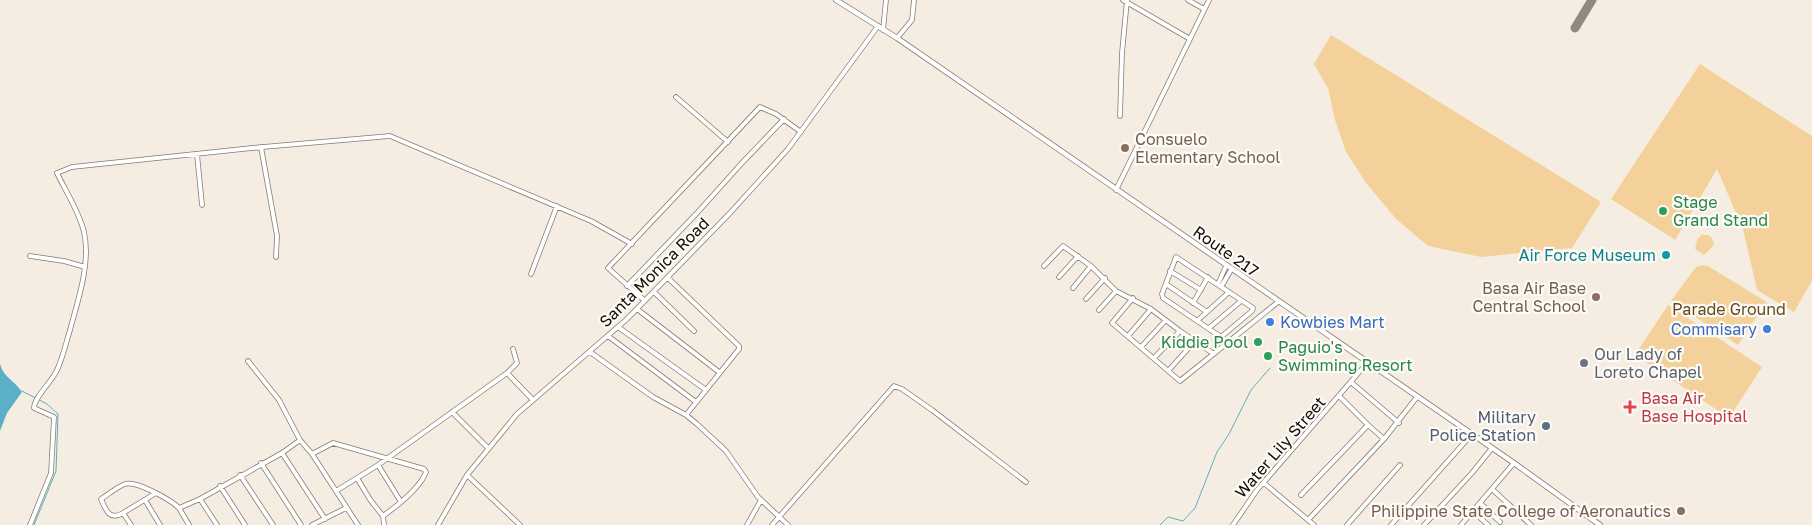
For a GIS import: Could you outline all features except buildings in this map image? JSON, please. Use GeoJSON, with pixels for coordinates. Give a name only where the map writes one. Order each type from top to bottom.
{"type":"FeatureCollection","features":[{"type":"Feature","properties":{"kind":"main road","name":"Route 217"},"geometry":{"type":"LineString","coordinates":[[838,1],[897,38],[1231,270],[1472,434],[1600,525]]}},
{"type":"Feature","properties":{"kind":"street"},"geometry":{"type":"LineString","coordinates":[[883,30],[886,0]]}},
{"type":"Feature","properties":{"kind":"street"},"geometry":{"type":"LineString","coordinates":[[897,38],[912,20],[914,0]]}},
{"type":"Feature","properties":{"kind":"street"},"geometry":{"type":"LineString","coordinates":[[1188,0],[1204,9]]}},
{"type":"Feature","properties":{"kind":"street"},"geometry":{"type":"LineString","coordinates":[[1116,190],[1208,0]]}},
{"type":"Feature","properties":{"kind":"street"},"geometry":{"type":"LineString","coordinates":[[1120,116],[1125,1],[1190,39]]}},
{"type":"Feature","properties":{"kind":"street","name":"Santa Monica Road"},"geometry":{"type":"LineString","coordinates":[[438,525],[467,475],[517,414],[618,327],[730,213],[788,149],[878,26]]}},
{"type":"Feature","properties":{"kind":"street"},"geometry":{"type":"LineString","coordinates":[[676,97],[728,142]]}},
{"type":"Feature","properties":{"kind":"street"},"geometry":{"type":"LineString","coordinates":[[645,301],[608,268],[760,107],[801,132]]}},
{"type":"Feature","properties":{"kind":"street"},"geometry":{"type":"LineString","coordinates":[[627,286],[784,120]]}},
{"type":"Feature","properties":{"kind":"street"},"geometry":{"type":"LineString","coordinates":[[30,525],[51,474],[54,434],[54,417],[34,408],[36,398],[44,391],[57,371],[75,312],[85,267],[84,234],[81,220],[57,172],[72,167],[261,147],[390,136],[591,221],[632,244]]}},
{"type":"Feature","properties":{"kind":"street"},"geometry":{"type":"LineString","coordinates":[[261,147],[277,236],[276,257]]}},
{"type":"Feature","properties":{"kind":"street"},"geometry":{"type":"LineString","coordinates":[[197,154],[202,205]]}},
{"type":"Feature","properties":{"kind":"street"},"geometry":{"type":"LineString","coordinates":[[531,274],[557,206]]}},
{"type":"Feature","properties":{"kind":"street"},"geometry":{"type":"LineString","coordinates":[[1044,266],[1063,246],[1091,266],[1116,291],[1133,298],[1151,309],[1214,354]]}},
{"type":"Feature","properties":{"kind":"street"},"geometry":{"type":"LineString","coordinates":[[30,256],[64,261],[85,267]]}},
{"type":"Feature","properties":{"kind":"street"},"geometry":{"type":"LineString","coordinates":[[1059,277],[1078,256]]}},
{"type":"Feature","properties":{"kind":"street"},"geometry":{"type":"LineString","coordinates":[[1176,257],[1219,285],[1253,308],[1252,311],[1222,336],[1219,336],[1163,298],[1162,294],[1176,257]]}},
{"type":"Feature","properties":{"kind":"street"},"geometry":{"type":"LineString","coordinates":[[1073,288],[1091,266]]}},
{"type":"Feature","properties":{"kind":"street"},"geometry":{"type":"LineString","coordinates":[[1219,285],[1226,266]]}},
{"type":"Feature","properties":{"kind":"street"},"geometry":{"type":"LineString","coordinates":[[1219,285],[1231,270]]}},
{"type":"Feature","properties":{"kind":"street"},"geometry":{"type":"LineString","coordinates":[[1170,271],[1200,290]]}},
{"type":"Feature","properties":{"kind":"street"},"geometry":{"type":"LineString","coordinates":[[1193,302],[1208,277]]}},
{"type":"Feature","properties":{"kind":"street"},"geometry":{"type":"LineString","coordinates":[[668,278],[738,344],[739,349],[686,415]]}},
{"type":"Feature","properties":{"kind":"street"},"geometry":{"type":"LineString","coordinates":[[1086,299],[1105,278]]}},
{"type":"Feature","properties":{"kind":"street"},"geometry":{"type":"LineString","coordinates":[[1166,284],[1207,312]]}},
{"type":"Feature","properties":{"kind":"street"},"geometry":{"type":"LineString","coordinates":[[1099,310],[1116,291]]}},
{"type":"Feature","properties":{"kind":"street"},"geometry":{"type":"LineString","coordinates":[[654,292],[694,331]]}},
{"type":"Feature","properties":{"kind":"street"},"geometry":{"type":"LineString","coordinates":[[1197,321],[1229,292]]}},
{"type":"Feature","properties":{"kind":"street"},"geometry":{"type":"LineString","coordinates":[[1133,298],[1112,323],[1180,381],[1278,302]]}},
{"type":"Feature","properties":{"kind":"street"},"geometry":{"type":"LineString","coordinates":[[1209,328],[1241,300]]}},
{"type":"Feature","properties":{"kind":"street"},"geometry":{"type":"LineString","coordinates":[[637,309],[719,372]]}},
{"type":"Feature","properties":{"kind":"street"},"geometry":{"type":"LineString","coordinates":[[1128,336],[1151,309]]}},
{"type":"Feature","properties":{"kind":"street"},"geometry":{"type":"LineString","coordinates":[[1141,347],[1166,321]]}},
{"type":"Feature","properties":{"kind":"street"},"geometry":{"type":"LineString","coordinates":[[618,327],[706,390]]}},
{"type":"Feature","properties":{"kind":"street"},"geometry":{"type":"LineString","coordinates":[[1154,358],[1180,331]]}},
{"type":"Feature","properties":{"kind":"street"},"geometry":{"type":"LineString","coordinates":[[608,336],[696,402]]}},
{"type":"Feature","properties":{"kind":"street"},"geometry":{"type":"LineString","coordinates":[[1168,371],[1195,341]]}},
{"type":"Feature","properties":{"kind":"street"},"geometry":{"type":"LineString","coordinates":[[336,491],[378,465],[507,373],[516,363],[513,348]]}},
{"type":"Feature","properties":{"kind":"street"},"geometry":{"type":"LineString","coordinates":[[590,352],[653,397],[686,415],[726,451],[761,500],[788,525]]}},
{"type":"Feature","properties":{"kind":"street"},"geometry":{"type":"LineString","coordinates":[[248,361],[279,400],[300,440],[312,454],[358,525]]}},
{"type":"Feature","properties":{"kind":"street","name":"Water Lily Street"},"geometry":{"type":"LineString","coordinates":[[1233,525],[1247,502],[1368,363]]}},
{"type":"Feature","properties":{"kind":"street"},"geometry":{"type":"LineString","coordinates":[[507,373],[533,400]]}},
{"type":"Feature","properties":{"kind":"street"},"geometry":{"type":"LineString","coordinates":[[1352,383],[1398,423]]}},
{"type":"Feature","properties":{"kind":"street"},"geometry":{"type":"LineString","coordinates":[[772,525],[894,386],[902,389],[932,410],[1026,482]]}},
{"type":"Feature","properties":{"kind":"street"},"geometry":{"type":"LineString","coordinates":[[1340,396],[1384,440]]}},
{"type":"Feature","properties":{"kind":"street"},"geometry":{"type":"LineString","coordinates":[[1308,520],[1384,440],[1417,397]]}},
{"type":"Feature","properties":{"kind":"street"},"geometry":{"type":"LineString","coordinates":[[452,412],[488,448]]}},
{"type":"Feature","properties":{"kind":"street"},"geometry":{"type":"LineString","coordinates":[[1301,495],[1368,425]]}},
{"type":"Feature","properties":{"kind":"street"},"geometry":{"type":"LineString","coordinates":[[1391,525],[1472,434]]}},
{"type":"Feature","properties":{"kind":"street"},"geometry":{"type":"LineString","coordinates":[[179,508],[200,499],[220,486],[282,453],[300,440]]}},
{"type":"Feature","properties":{"kind":"street"},"geometry":{"type":"LineString","coordinates":[[312,454],[333,443],[424,469],[426,472],[411,492],[383,516]]}},
{"type":"Feature","properties":{"kind":"street"},"geometry":{"type":"LineString","coordinates":[[1424,525],[1472,473],[1492,448]]}},
{"type":"Feature","properties":{"kind":"street"},"geometry":{"type":"LineString","coordinates":[[282,453],[325,519]]}},
{"type":"Feature","properties":{"kind":"street"},"geometry":{"type":"LineString","coordinates":[[261,464],[301,525]]}},
{"type":"Feature","properties":{"kind":"street"},"geometry":{"type":"LineString","coordinates":[[1461,525],[1514,464]]}},
{"type":"Feature","properties":{"kind":"street"},"geometry":{"type":"LineString","coordinates":[[378,465],[401,502]]}},
{"type":"Feature","properties":{"kind":"street"},"geometry":{"type":"LineString","coordinates":[[1347,525],[1400,465]]}},
{"type":"Feature","properties":{"kind":"street"},"geometry":{"type":"LineString","coordinates":[[240,475],[273,525]]}},
{"type":"Feature","properties":{"kind":"street"},"geometry":{"type":"LineString","coordinates":[[467,475],[520,525]]}},
{"type":"Feature","properties":{"kind":"street"},"geometry":{"type":"LineString","coordinates":[[358,478],[371,502],[383,516],[384,525]]}},
{"type":"Feature","properties":{"kind":"street"},"geometry":{"type":"LineString","coordinates":[[1264,482],[1314,525]]}},
{"type":"Feature","properties":{"kind":"street"},"geometry":{"type":"LineString","coordinates":[[156,493],[117,517],[108,514],[101,499],[126,484],[130,484],[156,493],[174,502],[189,525]]}},
{"type":"Feature","properties":{"kind":"street"},"geometry":{"type":"LineString","coordinates":[[220,486],[245,525]]}},
{"type":"Feature","properties":{"kind":"street"},"geometry":{"type":"LineString","coordinates":[[1492,489],[1531,525]]}},
{"type":"Feature","properties":{"kind":"street"},"geometry":{"type":"LineString","coordinates":[[200,499],[218,525]]}},
{"type":"Feature","properties":{"kind":"street"},"geometry":{"type":"LineString","coordinates":[[145,500],[160,525]]}},
{"type":"Feature","properties":{"kind":"street"},"geometry":{"type":"LineString","coordinates":[[747,525],[761,500]]}},
{"type":"Feature","properties":{"kind":"street"},"geometry":{"type":"LineString","coordinates":[[1480,503],[1500,522]]}},
{"type":"Feature","properties":{"kind":"street"},"geometry":{"type":"LineString","coordinates":[[312,525],[346,508]]}},
{"type":"Feature","properties":{"kind":"street"},"geometry":{"type":"LineString","coordinates":[[1473,511],[1488,525]]}},
{"type":"Feature","properties":{"kind":"street"},"geometry":{"type":"LineString","coordinates":[[123,513],[131,525]]}},
{"type":"Feature","properties":{"kind":"green space"},"geometry":{"type":"Polygon","coordinates":[[[1331,35],[1601,202],[1572,248],[1481,257],[1428,246],[1396,219],[1366,183],[1346,152],[1335,120],[1328,88],[1314,64],[1331,35]]]}},
{"type":"Feature","properties":{"kind":"green space"},"geometry":{"type":"Polygon","coordinates":[[[1700,64],[1812,136],[1812,281],[1794,312],[1757,290],[1743,229],[1717,169],[1675,240],[1611,199],[1700,64]]]}},
{"type":"Feature","properties":{"kind":"green space"},"geometry":{"type":"Polygon","coordinates":[[[1701,235],[1710,237],[1714,245],[1704,255],[1695,249],[1697,240],[1701,235]]]}},
{"type":"Feature","properties":{"kind":"green space","name":"Parade Ground"},"geometry":{"type":"Polygon","coordinates":[[[1708,266],[1767,304],[1767,309],[1763,315],[1759,313],[1738,345],[1671,301],[1696,267],[1708,266]]]}},
{"type":"Feature","properties":{"kind":"green space"},"geometry":{"type":"Polygon","coordinates":[[[1668,305],[1762,367],[1729,418],[1635,355],[1668,305]]]}},
{"type":"Feature","properties":{"kind":"water"},"geometry":{"type":"Polygon","coordinates":[[[0,364],[6,376],[22,392],[7,413],[0,431],[0,364]]]}},
{"type":"Feature","properties":{"kind":"waterway"},"geometry":{"type":"LineString","coordinates":[[1160,525],[1168,517],[1183,521],[1195,508],[1217,452],[1229,434],[1251,390],[1270,368]]}},
{"type":"Feature","properties":{"kind":"waterway"},"geometry":{"type":"LineString","coordinates":[[22,391],[47,404],[58,414],[56,471],[34,525]]}},
{"type":"Feature","properties":{"kind":"taxiway"},"geometry":{"type":"LineString","coordinates":[[1575,28],[1592,0]]}},
{"type":"Feature","properties":{"kind":"place","name":"Consuelo Elementary School"},"geometry":{"type":"Point","coordinates":[1125,148]}},
{"type":"Feature","properties":{"kind":"place","name":"Stage Grand Stand"},"geometry":{"type":"Point","coordinates":[1663,211]}},
{"type":"Feature","properties":{"kind":"place","name":"Air Force Museum"},"geometry":{"type":"Point","coordinates":[1666,255]}},
{"type":"Feature","properties":{"kind":"place","name":"Basa Air Base Central School"},"geometry":{"type":"Point","coordinates":[1596,297]}},
{"type":"Feature","properties":{"kind":"place","name":"Kowbies Mart"},"geometry":{"type":"Point","coordinates":[1270,322]}},
{"type":"Feature","properties":{"kind":"place","name":"Commisary"},"geometry":{"type":"Point","coordinates":[1767,329]}},
{"type":"Feature","properties":{"kind":"place","name":"Kiddie Pool"},"geometry":{"type":"Point","coordinates":[1258,342]}},
{"type":"Feature","properties":{"kind":"place","name":"Paguio's Swimming Resort"},"geometry":{"type":"Point","coordinates":[1268,356]}},
{"type":"Feature","properties":{"kind":"place","name":"Our Lady of Loreto Chapel"},"geometry":{"type":"Point","coordinates":[1584,363]}},
{"type":"Feature","properties":{"kind":"place","name":"Basa Air Base Hospital"},"geometry":{"type":"Point","coordinates":[1630,407]}},
{"type":"Feature","properties":{"kind":"place","name":"Military Police Station"},"geometry":{"type":"Point","coordinates":[1546,426]}},
{"type":"Feature","properties":{"kind":"place","name":"Philippine State College of Aeronautics"},"geometry":{"type":"Point","coordinates":[1681,511]}}]}
